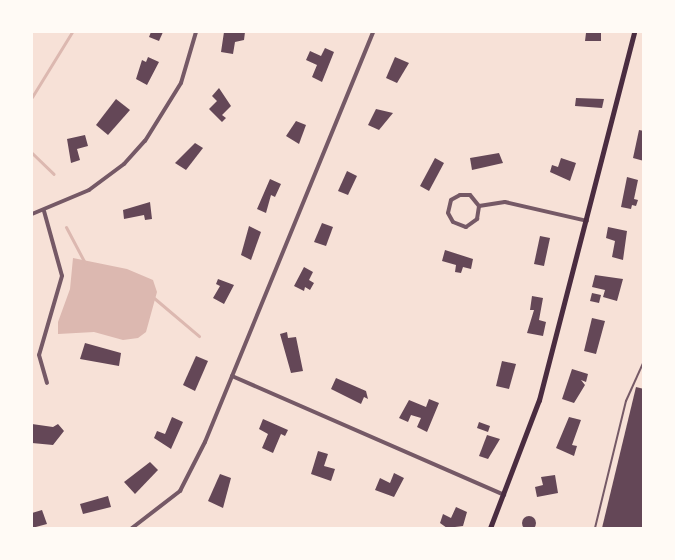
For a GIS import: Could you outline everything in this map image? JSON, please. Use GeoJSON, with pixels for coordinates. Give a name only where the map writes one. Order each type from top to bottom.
{"type":"FeatureCollection","features":[{"type":"Feature","properties":{"kind":"main road"},"geometry":{"type":"LineString","coordinates":[[490,528],[539,400],[634,32]]}},
{"type":"Feature","properties":{"kind":"street"},"geometry":{"type":"LineString","coordinates":[[32,214],[44,211],[89,190],[124,164],[145,141],[181,83],[196,32]]}},
{"type":"Feature","properties":{"kind":"street"},"geometry":{"type":"LineString","coordinates":[[132,528],[180,491],[232,376],[373,32]]}},
{"type":"Feature","properties":{"kind":"street"},"geometry":{"type":"LineString","coordinates":[[470,195],[479,206],[477,219],[469,226],[459,226],[448,217],[448,206],[457,196],[470,195]]}},
{"type":"Feature","properties":{"kind":"street"},"geometry":{"type":"LineString","coordinates":[[479,206],[511,203],[586,221]]}},
{"type":"Feature","properties":{"kind":"street"},"geometry":{"type":"LineString","coordinates":[[44,211],[63,276],[39,355],[47,383]]}},
{"type":"Feature","properties":{"kind":"street"},"geometry":{"type":"LineString","coordinates":[[232,376],[504,495]]}},
{"type":"Feature","properties":{"kind":"lane"},"geometry":{"type":"LineString","coordinates":[[594,528],[626,400],[643,362]]}},
{"type":"Feature","properties":{"kind":"shaded area"},"geometry":{"type":"Polygon","coordinates":[[[73,258],[127,269],[153,280],[157,292],[146,332],[138,338],[123,340],[94,332],[58,334],[58,322],[70,289],[73,258]]]}},
{"type":"Feature","properties":{"kind":"building"},"geometry":{"type":"Polygon","coordinates":[[[151,32],[163,32],[159,41],[149,37],[151,32]]]}},
{"type":"Feature","properties":{"kind":"building"},"geometry":{"type":"Polygon","coordinates":[[[224,32],[245,32],[244,40],[235,42],[233,54],[221,52],[224,32]]]}},
{"type":"Feature","properties":{"kind":"building"},"geometry":{"type":"Polygon","coordinates":[[[601,32],[601,41],[585,41],[586,33],[601,32]]]}},
{"type":"Feature","properties":{"kind":"building"},"geometry":{"type":"Polygon","coordinates":[[[325,48],[334,52],[322,82],[312,77],[317,65],[306,60],[310,51],[321,56],[325,48]]]}},
{"type":"Feature","properties":{"kind":"building"},"geometry":{"type":"Polygon","coordinates":[[[148,57],[159,62],[147,85],[136,79],[142,60],[146,62],[148,57]]]}},
{"type":"Feature","properties":{"kind":"building"},"geometry":{"type":"Polygon","coordinates":[[[395,57],[409,63],[397,83],[386,78],[395,57]]]}},
{"type":"Feature","properties":{"kind":"building"},"geometry":{"type":"Polygon","coordinates":[[[219,88],[231,106],[222,115],[226,118],[222,122],[209,109],[217,101],[212,96],[219,88]]]}},
{"type":"Feature","properties":{"kind":"building"},"geometry":{"type":"Polygon","coordinates":[[[576,98],[604,99],[602,108],[575,106],[576,98]]]}},
{"type":"Feature","properties":{"kind":"building"},"geometry":{"type":"Polygon","coordinates":[[[116,99],[130,110],[108,135],[96,125],[116,99]]]}},
{"type":"Feature","properties":{"kind":"building"},"geometry":{"type":"Polygon","coordinates":[[[376,109],[393,113],[379,130],[368,125],[376,109]]]}},
{"type":"Feature","properties":{"kind":"building"},"geometry":{"type":"Polygon","coordinates":[[[296,121],[306,125],[299,144],[286,136],[296,121]]]}},
{"type":"Feature","properties":{"kind":"building"},"geometry":{"type":"Polygon","coordinates":[[[639,130],[644,131],[644,161],[633,158],[639,130]]]}},
{"type":"Feature","properties":{"kind":"building"},"geometry":{"type":"Polygon","coordinates":[[[85,135],[88,146],[77,149],[80,160],[71,163],[67,139],[85,135]]]}},
{"type":"Feature","properties":{"kind":"building"},"geometry":{"type":"Polygon","coordinates":[[[195,143],[203,148],[186,170],[175,163],[195,143]]]}},
{"type":"Feature","properties":{"kind":"building"},"geometry":{"type":"Polygon","coordinates":[[[499,153],[503,163],[472,170],[470,158],[499,153]]]}},
{"type":"Feature","properties":{"kind":"building"},"geometry":{"type":"Polygon","coordinates":[[[435,158],[444,163],[429,191],[420,186],[435,158]]]}},
{"type":"Feature","properties":{"kind":"building"},"geometry":{"type":"Polygon","coordinates":[[[561,158],[576,163],[570,181],[550,172],[552,165],[558,167],[561,158]]]}},
{"type":"Feature","properties":{"kind":"building"},"geometry":{"type":"Polygon","coordinates":[[[347,171],[357,176],[348,195],[338,191],[347,171]]]}},
{"type":"Feature","properties":{"kind":"building"},"geometry":{"type":"Polygon","coordinates":[[[627,177],[638,180],[634,199],[638,200],[636,206],[632,205],[631,209],[621,207],[627,177]]]}},
{"type":"Feature","properties":{"kind":"building"},"geometry":{"type":"Polygon","coordinates":[[[270,179],[281,184],[275,197],[271,195],[266,213],[257,209],[270,179]]]}},
{"type":"Feature","properties":{"kind":"building"},"geometry":{"type":"Polygon","coordinates":[[[150,202],[152,219],[145,220],[144,215],[124,219],[123,210],[150,202]]]}},
{"type":"Feature","properties":{"kind":"building"},"geometry":{"type":"Polygon","coordinates":[[[322,223],[333,227],[326,246],[314,242],[322,223]]]}},
{"type":"Feature","properties":{"kind":"building"},"geometry":{"type":"Polygon","coordinates":[[[249,226],[261,232],[251,260],[241,255],[249,226]]]}},
{"type":"Feature","properties":{"kind":"building"},"geometry":{"type":"Polygon","coordinates":[[[608,227],[627,231],[623,260],[612,257],[615,241],[606,238],[608,227]]]}},
{"type":"Feature","properties":{"kind":"building"},"geometry":{"type":"Polygon","coordinates":[[[540,236],[550,238],[544,266],[534,264],[540,236]]]}},
{"type":"Feature","properties":{"kind":"building"},"geometry":{"type":"Polygon","coordinates":[[[445,250],[473,259],[471,269],[463,267],[461,273],[455,272],[456,265],[442,261],[445,250]]]}},
{"type":"Feature","properties":{"kind":"building"},"geometry":{"type":"Polygon","coordinates":[[[304,267],[313,272],[309,280],[314,283],[310,290],[305,287],[304,291],[294,286],[304,267]]]}},
{"type":"Feature","properties":{"kind":"building"},"geometry":{"type":"Polygon","coordinates":[[[595,275],[623,279],[617,301],[603,297],[605,290],[592,287],[595,275]]]}},
{"type":"Feature","properties":{"kind":"building"},"geometry":{"type":"Polygon","coordinates":[[[218,279],[234,285],[224,304],[213,298],[220,286],[216,284],[218,279]]]}},
{"type":"Feature","properties":{"kind":"building"},"geometry":{"type":"Polygon","coordinates":[[[592,293],[601,295],[599,303],[590,301],[592,293]]]}},
{"type":"Feature","properties":{"kind":"building"},"geometry":{"type":"Polygon","coordinates":[[[532,296],[543,298],[539,320],[546,322],[543,336],[527,333],[534,310],[530,310],[532,296]]]}},
{"type":"Feature","properties":{"kind":"building"},"geometry":{"type":"Polygon","coordinates":[[[592,318],[605,321],[596,354],[584,351],[592,318]]]}},
{"type":"Feature","properties":{"kind":"building"},"geometry":{"type":"Polygon","coordinates":[[[287,332],[288,338],[296,337],[303,371],[291,373],[280,334],[287,332]]]}},
{"type":"Feature","properties":{"kind":"building"},"geometry":{"type":"Polygon","coordinates":[[[85,343],[121,353],[119,366],[80,359],[85,343]]]}},
{"type":"Feature","properties":{"kind":"building"},"geometry":{"type":"Polygon","coordinates":[[[196,356],[208,361],[195,391],[183,385],[196,356]]]}},
{"type":"Feature","properties":{"kind":"building"},"geometry":{"type":"Polygon","coordinates":[[[502,361],[516,364],[509,389],[496,386],[502,361]]]}},
{"type":"Feature","properties":{"kind":"building"},"geometry":{"type":"Polygon","coordinates":[[[572,369],[588,374],[586,382],[581,380],[585,385],[574,403],[562,399],[572,369]]]}},
{"type":"Feature","properties":{"kind":"building"},"geometry":{"type":"Polygon","coordinates":[[[336,378],[366,391],[368,399],[364,397],[361,404],[331,389],[336,378]]]}},
{"type":"Feature","properties":{"kind":"building"},"geometry":{"type":"Polygon","coordinates":[[[636,387],[644,389],[644,528],[602,528],[636,387]]]}},
{"type":"Feature","properties":{"kind":"building"},"geometry":{"type":"Polygon","coordinates":[[[429,399],[439,403],[427,432],[417,427],[421,418],[411,415],[408,422],[399,418],[409,400],[426,407],[429,399]]]}},
{"type":"Feature","properties":{"kind":"building"},"geometry":{"type":"Polygon","coordinates":[[[172,417],[183,422],[171,449],[154,438],[157,431],[165,434],[172,417]]]}},
{"type":"Feature","properties":{"kind":"building"},"geometry":{"type":"Polygon","coordinates":[[[569,417],[581,420],[572,445],[577,446],[574,456],[556,448],[569,417]]]}},
{"type":"Feature","properties":{"kind":"building"},"geometry":{"type":"Polygon","coordinates":[[[263,419],[288,430],[285,436],[281,434],[273,453],[262,448],[268,434],[259,429],[263,419]]]}},
{"type":"Feature","properties":{"kind":"building"},"geometry":{"type":"Polygon","coordinates":[[[479,422],[490,426],[488,432],[477,428],[479,422]]]}},
{"type":"Feature","properties":{"kind":"building"},"geometry":{"type":"Polygon","coordinates":[[[32,424],[53,427],[58,424],[64,431],[53,445],[32,443],[32,424]]]}},
{"type":"Feature","properties":{"kind":"building"},"geometry":{"type":"Polygon","coordinates":[[[487,435],[500,439],[488,459],[479,456],[487,435]]]}},
{"type":"Feature","properties":{"kind":"building"},"geometry":{"type":"Polygon","coordinates":[[[318,451],[328,454],[324,466],[335,469],[331,481],[311,474],[318,451]]]}},
{"type":"Feature","properties":{"kind":"building"},"geometry":{"type":"Polygon","coordinates":[[[150,462],[158,470],[135,494],[124,482],[150,462]]]}},
{"type":"Feature","properties":{"kind":"building"},"geometry":{"type":"Polygon","coordinates":[[[394,473],[404,478],[394,497],[375,490],[380,478],[390,483],[394,473]]]}},
{"type":"Feature","properties":{"kind":"building"},"geometry":{"type":"Polygon","coordinates":[[[220,474],[231,478],[223,508],[208,501],[220,474]]]}},
{"type":"Feature","properties":{"kind":"building"},"geometry":{"type":"Polygon","coordinates":[[[555,475],[558,493],[537,497],[535,487],[543,485],[541,477],[555,475]]]}},
{"type":"Feature","properties":{"kind":"building"},"geometry":{"type":"Polygon","coordinates":[[[108,496],[111,507],[83,514],[80,504],[108,496]]]}},
{"type":"Feature","properties":{"kind":"building"},"geometry":{"type":"Polygon","coordinates":[[[456,507],[467,512],[463,526],[447,528],[440,523],[443,514],[451,518],[456,507]]]}},
{"type":"Feature","properties":{"kind":"building"},"geometry":{"type":"Polygon","coordinates":[[[42,510],[47,524],[32,528],[32,513],[42,510]]]}},
{"type":"Feature","properties":{"kind":"building"},"geometry":{"type":"Polygon","coordinates":[[[526,516],[532,516],[536,523],[532,530],[526,530],[522,526],[522,520],[526,516]]]}},
{"type":"Feature","properties":{"kind":"waterway"},"geometry":{"type":"LineString","coordinates":[[32,97],[72,32]]}},
{"type":"Feature","properties":{"kind":"waterway"},"geometry":{"type":"LineString","coordinates":[[32,153],[54,174]]}},
{"type":"Feature","properties":{"kind":"waterway"},"geometry":{"type":"LineString","coordinates":[[66,227],[85,263]]}},
{"type":"Feature","properties":{"kind":"waterway"},"geometry":{"type":"LineString","coordinates":[[154,298],[199,336]]}}]}
